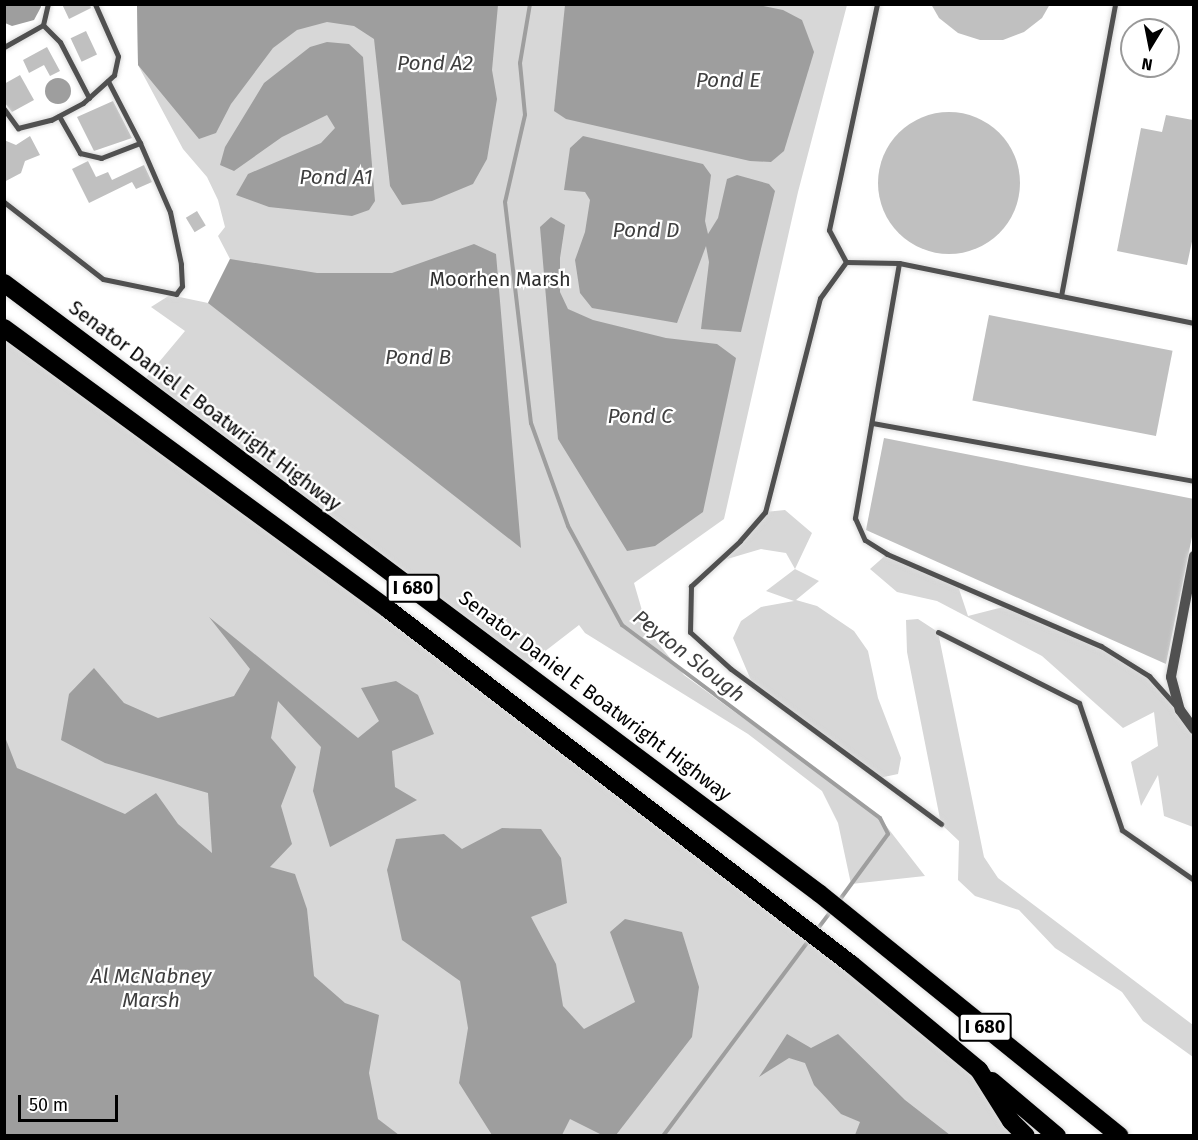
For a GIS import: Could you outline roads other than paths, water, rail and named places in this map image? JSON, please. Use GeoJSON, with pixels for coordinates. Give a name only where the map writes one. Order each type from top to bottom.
{"type":"FeatureCollection","features":[{"type":"Feature","properties":{"kind":"highway","name":"Senator Daniel E Boatwright Highway"},"geometry":{"type":"LineString","coordinates":[[4,283],[820,894],[1120,1136]]}},
{"type":"Feature","properties":{"kind":"highway","name":"I 680"},"geometry":{"type":"LineString","coordinates":[[4,328],[399,617],[830,948],[1057,1136]]}},
{"type":"Feature","properties":{"kind":"highway"},"geometry":{"type":"LineString","coordinates":[[1034,1066],[1136,1136]]}},
{"type":"Feature","properties":{"kind":"highway"},"geometry":{"type":"LineString","coordinates":[[979,1070],[1011,1121],[1026,1136]]}},
{"type":"Feature","properties":{"kind":"street"},"geometry":{"type":"LineString","coordinates":[[1194,556],[1171,677],[1180,710],[1194,729]]}},
{"type":"Feature","properties":{"kind":"lane"},"geometry":{"type":"LineString","coordinates":[[4,47],[43,25],[48,4]]}},
{"type":"Feature","properties":{"kind":"lane"},"geometry":{"type":"LineString","coordinates":[[4,109],[18,128],[59,116],[89,98],[114,75],[118,56],[95,4]]}},
{"type":"Feature","properties":{"kind":"lane"},"geometry":{"type":"LineString","coordinates":[[846,262],[829,230],[877,4]]}},
{"type":"Feature","properties":{"kind":"lane"},"geometry":{"type":"LineString","coordinates":[[1062,296],[1115,4]]}},
{"type":"Feature","properties":{"kind":"lane"},"geometry":{"type":"LineString","coordinates":[[43,25],[60,42],[89,98]]}},
{"type":"Feature","properties":{"kind":"lane"},"geometry":{"type":"LineString","coordinates":[[4,202],[103,279],[176,294],[182,286],[181,264],[170,212],[140,143],[108,81]]}},
{"type":"Feature","properties":{"kind":"lane"},"geometry":{"type":"LineString","coordinates":[[59,116],[80,153],[101,158],[140,143]]}},
{"type":"Feature","properties":{"kind":"lane"},"geometry":{"type":"LineString","coordinates":[[846,262],[899,263],[1194,323]]}},
{"type":"Feature","properties":{"kind":"lane"},"geometry":{"type":"LineString","coordinates":[[846,262],[820,298],[765,512],[691,586],[690,632],[731,669],[941,824]]}},
{"type":"Feature","properties":{"kind":"lane"},"geometry":{"type":"LineString","coordinates":[[899,263],[855,518],[866,540],[887,554],[1101,646],[1149,676],[1180,710]]}},
{"type":"Feature","properties":{"kind":"lane"},"geometry":{"type":"LineString","coordinates":[[872,423],[1194,481]]}},
{"type":"Feature","properties":{"kind":"lane"},"geometry":{"type":"LineString","coordinates":[[938,632],[1079,703],[1122,830],[1194,880]]}},
{"type":"Feature","properties":{"kind":"water"},"geometry":{"type":"Polygon","coordinates":[[[4,5],[41,5],[41,7],[34,20],[12,26],[5,23],[4,5]]]}},
{"type":"Feature","properties":{"kind":"water","name":"Pond A2"},"geometry":{"type":"Polygon","coordinates":[[[137,5],[498,5],[492,70],[497,99],[487,159],[473,184],[432,201],[402,205],[390,186],[374,39],[354,26],[327,22],[297,30],[273,48],[231,104],[216,133],[199,139],[138,65],[137,5]]]}},
{"type":"Feature","properties":{"kind":"water","name":"Pond E"},"geometry":{"type":"Polygon","coordinates":[[[565,5],[758,5],[783,10],[802,20],[814,52],[784,151],[771,162],[750,161],[566,119],[554,111],[565,5]]]}},
{"type":"Feature","properties":{"kind":"water","name":"Pond A1"},"geometry":{"type":"Polygon","coordinates":[[[327,42],[349,44],[363,57],[375,201],[369,210],[352,216],[269,207],[236,195],[248,174],[321,143],[335,128],[327,115],[282,137],[234,171],[220,165],[225,147],[264,83],[310,47],[327,42]]]}},
{"type":"Feature","properties":{"kind":"water"},"geometry":{"type":"Polygon","coordinates":[[[58,78],[67,82],[71,91],[67,100],[58,104],[49,100],[45,91],[49,82],[58,78]]]}},
{"type":"Feature","properties":{"kind":"water","name":"Pond D"},"geometry":{"type":"Polygon","coordinates":[[[583,136],[703,164],[711,175],[705,221],[708,234],[718,218],[727,179],[737,175],[769,184],[775,191],[741,332],[701,329],[709,262],[706,246],[677,323],[592,308],[580,293],[575,260],[585,232],[590,200],[585,192],[564,190],[570,148],[583,136]]]}},
{"type":"Feature","properties":{"kind":"water","name":"Pond C"},"geometry":{"type":"Polygon","coordinates":[[[551,217],[565,225],[560,258],[560,292],[568,309],[593,320],[666,338],[717,344],[736,358],[703,512],[655,546],[627,551],[558,439],[540,227],[551,217]]]}},
{"type":"Feature","properties":{"kind":"water","name":"Pond B"},"geometry":{"type":"Polygon","coordinates":[[[474,244],[496,254],[521,548],[208,303],[230,259],[317,273],[392,273],[474,244]]]}},
{"type":"Feature","properties":{"kind":"water","name":"Al McNabney Marsh"},"geometry":{"type":"Polygon","coordinates":[[[209,617],[358,738],[379,721],[361,688],[396,681],[418,695],[434,734],[392,751],[395,787],[417,800],[330,847],[313,791],[321,747],[278,701],[271,738],[296,767],[281,806],[292,844],[270,867],[295,874],[307,909],[314,976],[345,1003],[379,1015],[369,1073],[378,1119],[399,1135],[5,1135],[5,737],[17,768],[125,814],[156,793],[178,824],[212,853],[208,793],[105,763],[61,740],[69,694],[94,668],[124,703],[158,718],[234,696],[250,669],[209,617]]]}},
{"type":"Feature","properties":{"kind":"water"},"geometry":{"type":"Polygon","coordinates":[[[502,828],[541,829],[561,858],[567,903],[531,917],[556,964],[563,1006],[584,1029],[635,1002],[610,932],[625,919],[682,932],[699,987],[692,1037],[616,1135],[602,1135],[570,1119],[562,1135],[492,1135],[459,1083],[468,1028],[460,981],[402,940],[387,870],[396,839],[444,834],[462,849],[502,828]]]}},
{"type":"Feature","properties":{"kind":"water"},"geometry":{"type":"Polygon","coordinates":[[[787,1034],[811,1048],[838,1034],[905,1100],[950,1135],[855,1135],[860,1122],[841,1114],[814,1085],[805,1063],[789,1058],[759,1077],[787,1034]]]}},
{"type":"Feature","properties":{"kind":"waterway","name":"Peyton Slough"},"geometry":{"type":"LineString","coordinates":[[530,4],[520,63],[525,115],[505,202],[531,423],[568,526],[622,625],[880,818],[888,834],[838,902]]}},
{"type":"Feature","properties":{"kind":"waterway","name":"Peyton Slough"},"geometry":{"type":"LineString","coordinates":[[816,931],[832,910]]}},
{"type":"Feature","properties":{"kind":"waterway","name":"Peyton Slough"},"geometry":{"type":"LineString","coordinates":[[663,1136],[810,939]]}},
{"type":"Feature","properties":{"kind":"park label","name":"Moorhen Marsh"},"geometry":{"type":"Point","coordinates":[500,279]}}]}
